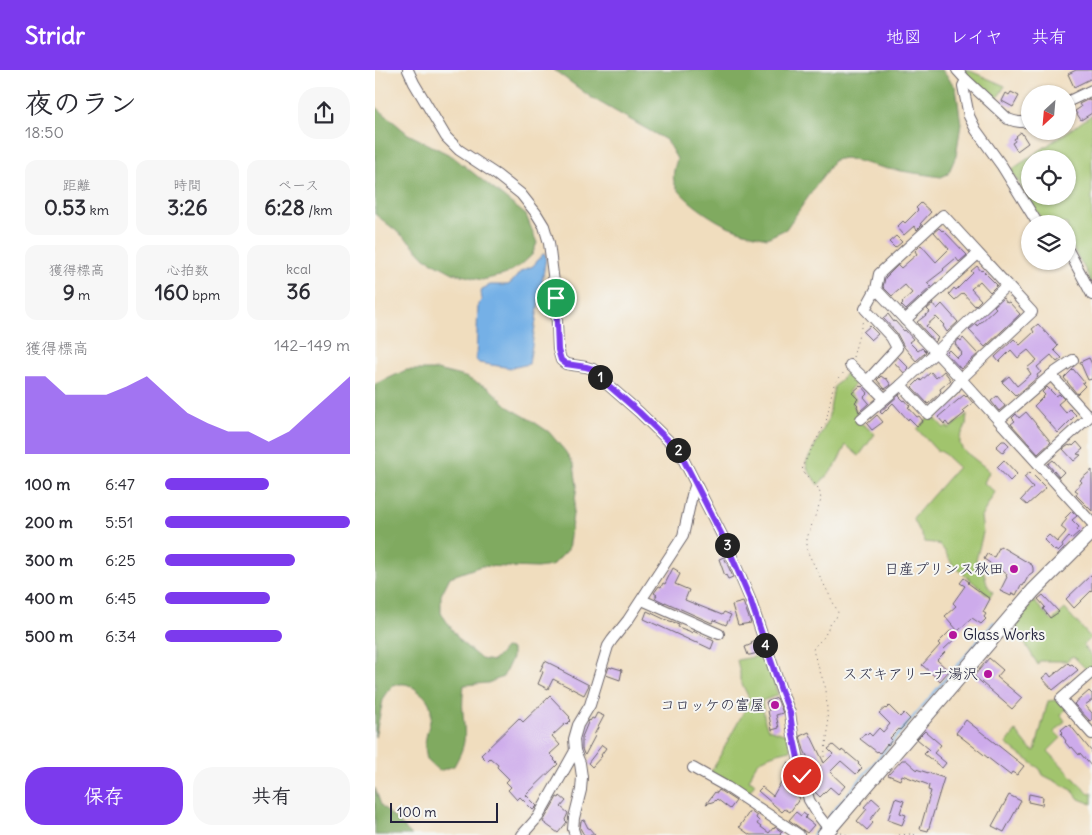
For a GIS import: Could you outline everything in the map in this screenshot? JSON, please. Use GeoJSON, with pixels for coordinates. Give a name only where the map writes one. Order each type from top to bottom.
{"type":"FeatureCollection","features":[{"type":"Feature","properties":{"kind":"highway"},"geometry":{"type":"LineString","coordinates":[[827,832],[1033,590],[1092,532]]}},
{"type":"Feature","properties":{"kind":"street"},"geometry":{"type":"LineString","coordinates":[[408,70],[413,83],[446,137],[459,150],[497,175],[521,194],[544,226],[549,243],[556,298],[558,350],[561,360],[566,364],[593,369],[679,451],[726,543],[750,599],[790,713],[793,735],[809,800],[827,832]]}},
{"type":"Feature","properties":{"kind":"street"},"geometry":{"type":"LineString","coordinates":[[957,70],[965,80],[1008,119],[1021,123]]}},
{"type":"Feature","properties":{"kind":"street"},"geometry":{"type":"LineString","coordinates":[[965,80],[963,86],[969,116],[976,130],[1002,166],[1032,215]]}},
{"type":"Feature","properties":{"kind":"street"},"geometry":{"type":"LineString","coordinates":[[1076,98],[1092,90]]}},
{"type":"Feature","properties":{"kind":"street"},"geometry":{"type":"LineString","coordinates":[[867,381],[897,348],[891,337],[865,309],[876,290],[879,274],[943,215],[1033,312],[961,379],[954,389],[928,414],[901,385]]}},
{"type":"Feature","properties":{"kind":"street"},"geometry":{"type":"LineString","coordinates":[[905,320],[978,254]]}},
{"type":"Feature","properties":{"kind":"street"},"geometry":{"type":"LineString","coordinates":[[1076,265],[1092,294]]}},
{"type":"Feature","properties":{"kind":"street"},"geometry":{"type":"LineString","coordinates":[[861,419],[901,385],[1007,285]]}},
{"type":"Feature","properties":{"kind":"street"},"geometry":{"type":"LineString","coordinates":[[876,290],[936,352],[1092,523]]}},
{"type":"Feature","properties":{"kind":"street"},"geometry":{"type":"LineString","coordinates":[[999,420],[1051,375],[1073,360]]}},
{"type":"Feature","properties":{"kind":"street"},"geometry":{"type":"LineString","coordinates":[[851,365],[884,398]]}},
{"type":"Feature","properties":{"kind":"street"},"geometry":{"type":"LineString","coordinates":[[1038,463],[1089,417],[1051,375]]}},
{"type":"Feature","properties":{"kind":"street"},"geometry":{"type":"LineString","coordinates":[[575,835],[573,829],[574,818],[581,790],[582,777],[574,739],[578,725],[590,705],[608,646],[642,600],[683,536],[696,484]]}},
{"type":"Feature","properties":{"kind":"street"},"geometry":{"type":"LineString","coordinates":[[642,600],[719,634]]}},
{"type":"Feature","properties":{"kind":"street"},"geometry":{"type":"LineString","coordinates":[[1090,679],[1061,699],[1092,734]]}},
{"type":"Feature","properties":{"kind":"street"},"geometry":{"type":"LineString","coordinates":[[522,835],[538,817],[575,751]]}},
{"type":"Feature","properties":{"kind":"street"},"geometry":{"type":"LineString","coordinates":[[693,768],[727,786],[799,835]]}},
{"type":"Feature","properties":{"kind":"path"},"geometry":{"type":"LineString","coordinates":[[802,776],[821,766],[825,758],[828,732],[826,689],[813,650],[824,637],[838,612],[807,551],[807,538],[821,500],[817,486],[804,473],[803,467],[826,422],[831,392],[835,383],[851,365],[865,309]]}},
{"type":"Feature","properties":{"kind":"path"},"geometry":{"type":"LineString","coordinates":[[899,835],[916,835]]}},
{"type":"Feature","properties":{"kind":"green space"},"geometry":{"type":"Polygon","coordinates":[[[554,70],[942,70],[956,88],[961,124],[956,156],[948,174],[941,177],[888,169],[845,158],[834,160],[786,229],[767,238],[730,227],[690,202],[682,195],[674,182],[677,159],[666,140],[592,98],[554,70]]]}},
{"type":"Feature","properties":{"kind":"green space"},"geometry":{"type":"Polygon","coordinates":[[[965,70],[1005,86],[996,100],[964,76],[965,70]]]}},
{"type":"Feature","properties":{"kind":"green space"},"geometry":{"type":"Polygon","coordinates":[[[375,106],[408,134],[452,156],[526,215],[537,243],[532,255],[521,265],[504,275],[482,280],[453,273],[425,258],[410,242],[375,214],[375,106]]]}},
{"type":"Feature","properties":{"kind":"green space"},"geometry":{"type":"Polygon","coordinates":[[[1092,115],[1092,285],[1076,254],[1076,215],[1038,214],[1032,205],[1076,205],[1076,150],[1040,150],[1055,140],[1076,140],[1076,126],[1092,115]]]}},
{"type":"Feature","properties":{"kind":"green space"},"geometry":{"type":"Polygon","coordinates":[[[1021,163],[1021,186],[1011,170],[1021,163]]]}},
{"type":"Feature","properties":{"kind":"green space"},"geometry":{"type":"Polygon","coordinates":[[[851,368],[860,378],[848,392],[856,399],[853,403],[858,416],[856,419],[875,434],[859,456],[846,445],[835,467],[818,485],[808,470],[806,463],[828,420],[834,387],[851,368]]]}},
{"type":"Feature","properties":{"kind":"green space"},"geometry":{"type":"Polygon","coordinates":[[[406,370],[437,370],[465,377],[489,388],[510,408],[549,432],[574,465],[577,486],[568,550],[552,566],[537,568],[481,566],[450,577],[441,595],[441,613],[460,641],[481,659],[493,661],[505,648],[512,649],[512,658],[503,677],[488,683],[464,685],[463,746],[454,766],[439,771],[427,760],[425,744],[431,709],[425,697],[412,686],[404,684],[393,685],[384,696],[375,737],[375,384],[406,370]]]}},
{"type":"Feature","properties":{"kind":"green space"},"geometry":{"type":"Polygon","coordinates":[[[967,414],[966,425],[960,438],[960,444],[963,450],[989,472],[984,483],[995,492],[981,517],[983,533],[976,560],[985,576],[987,584],[993,592],[990,597],[952,564],[940,545],[925,542],[913,518],[958,467],[942,452],[936,450],[917,429],[932,415],[944,428],[947,426],[949,429],[967,414]]]}},
{"type":"Feature","properties":{"kind":"green space"},"geometry":{"type":"Polygon","coordinates":[[[1034,601],[1052,621],[1065,609],[1091,638],[1083,646],[1092,656],[1092,667],[1088,671],[1073,656],[1067,661],[1039,661],[1038,665],[1014,625],[1034,601]]]}},
{"type":"Feature","properties":{"kind":"green space"},"geometry":{"type":"Polygon","coordinates":[[[765,655],[778,695],[762,701],[765,722],[768,729],[787,735],[791,750],[772,755],[759,762],[749,780],[755,783],[747,795],[710,774],[749,702],[740,680],[737,660],[765,655]]]}},
{"type":"Feature","properties":{"kind":"green space"},"geometry":{"type":"Polygon","coordinates":[[[1055,700],[1066,708],[1061,715],[1065,721],[1055,732],[1061,738],[1048,751],[1089,794],[1092,792],[1092,804],[1079,799],[1072,790],[1043,775],[1040,769],[1006,744],[1016,731],[1030,749],[1035,751],[1048,701],[1055,700]]]}},
{"type":"Feature","properties":{"kind":"green space"},"geometry":{"type":"Polygon","coordinates":[[[375,788],[381,805],[412,835],[375,835],[375,788]]]}},
{"type":"Feature","properties":{"kind":"water"},"geometry":{"type":"Polygon","coordinates":[[[543,254],[546,257],[529,364],[511,368],[479,363],[476,360],[478,304],[482,300],[482,289],[490,285],[508,285],[521,271],[533,266],[543,254]]]}},
{"type":"Feature","properties":{"kind":"building"},"geometry":{"type":"Polygon","coordinates":[[[1076,70],[1092,70],[1092,78],[1076,86],[1073,85],[1068,74],[1076,70]]]}},
{"type":"Feature","properties":{"kind":"building"},"geometry":{"type":"Polygon","coordinates":[[[1011,92],[1019,96],[1013,107],[1002,101],[1006,93],[1009,95],[1011,92]]]}},
{"type":"Feature","properties":{"kind":"building"},"geometry":{"type":"Polygon","coordinates":[[[1092,99],[1092,113],[1081,120],[1076,112],[1081,107],[1079,104],[1092,99]]]}},
{"type":"Feature","properties":{"kind":"building"},"geometry":{"type":"Polygon","coordinates":[[[1021,132],[1021,140],[1026,140],[1028,143],[1017,151],[1012,143],[1015,141],[1016,136],[1021,132]]]}},
{"type":"Feature","properties":{"kind":"building"},"geometry":{"type":"Polygon","coordinates":[[[921,203],[931,212],[917,230],[914,226],[904,235],[897,227],[903,221],[905,223],[918,210],[916,208],[921,203]]]}},
{"type":"Feature","properties":{"kind":"building"},"geometry":{"type":"Polygon","coordinates":[[[939,228],[967,255],[959,262],[956,258],[927,283],[931,287],[906,310],[901,305],[902,302],[912,293],[905,285],[892,296],[883,287],[885,278],[898,265],[901,268],[917,254],[915,251],[921,245],[936,262],[949,249],[934,232],[939,228]]]}},
{"type":"Feature","properties":{"kind":"building"},"geometry":{"type":"Polygon","coordinates":[[[896,236],[902,242],[895,248],[889,242],[896,236]]]}},
{"type":"Feature","properties":{"kind":"building"},"geometry":{"type":"Polygon","coordinates":[[[977,266],[997,285],[990,292],[980,281],[971,289],[981,300],[975,306],[963,293],[955,300],[949,294],[954,288],[956,290],[973,273],[971,271],[977,266]]]}},
{"type":"Feature","properties":{"kind":"building"},"geometry":{"type":"Polygon","coordinates":[[[1003,298],[1020,314],[985,347],[969,330],[976,324],[977,326],[996,308],[994,306],[1003,298]]]}},
{"type":"Feature","properties":{"kind":"building"},"geometry":{"type":"Polygon","coordinates":[[[933,304],[937,309],[942,304],[958,322],[947,332],[944,325],[936,317],[926,326],[938,338],[935,342],[917,322],[930,312],[927,309],[933,304]]]}},
{"type":"Feature","properties":{"kind":"building"},"geometry":{"type":"Polygon","coordinates":[[[888,314],[913,339],[909,342],[918,351],[922,348],[926,352],[916,361],[904,347],[896,332],[883,318],[888,314]]]}},
{"type":"Feature","properties":{"kind":"building"},"geometry":{"type":"Polygon","coordinates":[[[1038,324],[1058,346],[1054,350],[1062,358],[1057,362],[1051,355],[1037,367],[1041,372],[1037,375],[1038,377],[1016,396],[1002,382],[1009,376],[1017,386],[1031,374],[1027,368],[1037,360],[1028,350],[1018,358],[1011,350],[999,362],[995,357],[1014,339],[1020,345],[1034,332],[1032,329],[1038,324]]]}},
{"type":"Feature","properties":{"kind":"building"},"geometry":{"type":"Polygon","coordinates":[[[870,326],[878,334],[871,340],[863,332],[870,326]]]}},
{"type":"Feature","properties":{"kind":"building"},"geometry":{"type":"Polygon","coordinates":[[[963,338],[978,354],[961,369],[946,353],[949,350],[957,358],[962,353],[955,344],[959,339],[961,341],[963,338]]]}},
{"type":"Feature","properties":{"kind":"building"},"geometry":{"type":"Polygon","coordinates":[[[898,357],[909,368],[904,373],[894,362],[898,357]]]}},
{"type":"Feature","properties":{"kind":"building"},"geometry":{"type":"Polygon","coordinates":[[[1089,358],[1092,364],[1092,379],[1088,380],[1080,362],[1089,358]]]}},
{"type":"Feature","properties":{"kind":"building"},"geometry":{"type":"Polygon","coordinates":[[[1073,369],[1085,386],[1077,394],[1064,378],[1073,369]]]}},
{"type":"Feature","properties":{"kind":"building"},"geometry":{"type":"Polygon","coordinates":[[[944,371],[951,380],[940,389],[941,392],[928,404],[912,387],[931,372],[936,378],[944,371]]]}},
{"type":"Feature","properties":{"kind":"building"},"geometry":{"type":"Polygon","coordinates":[[[881,376],[886,378],[891,385],[885,389],[877,380],[881,376]]]}},
{"type":"Feature","properties":{"kind":"building"},"geometry":{"type":"Polygon","coordinates":[[[860,386],[868,393],[864,397],[869,403],[859,412],[858,405],[855,402],[858,399],[852,393],[860,386]]]}},
{"type":"Feature","properties":{"kind":"building"},"geometry":{"type":"Polygon","coordinates":[[[1047,387],[1056,396],[1059,394],[1064,399],[1058,404],[1066,413],[1070,409],[1076,415],[1058,433],[1034,406],[1045,395],[1042,392],[1047,387]]]}},
{"type":"Feature","properties":{"kind":"building"},"geometry":{"type":"Polygon","coordinates":[[[900,394],[899,396],[910,406],[908,407],[923,421],[917,426],[909,418],[908,420],[893,403],[882,414],[880,412],[900,394]]]}},
{"type":"Feature","properties":{"kind":"building"},"geometry":{"type":"Polygon","coordinates":[[[964,395],[973,403],[963,411],[965,413],[949,426],[946,422],[944,424],[938,417],[964,395]]]}},
{"type":"Feature","properties":{"kind":"building"},"geometry":{"type":"Polygon","coordinates":[[[997,396],[1005,406],[999,411],[991,401],[997,396]]]}},
{"type":"Feature","properties":{"kind":"building"},"geometry":{"type":"Polygon","coordinates":[[[1026,412],[1051,442],[1038,454],[1011,424],[1015,421],[1012,418],[1016,414],[1019,418],[1026,412]]]}},
{"type":"Feature","properties":{"kind":"building"},"geometry":{"type":"Polygon","coordinates":[[[877,415],[883,422],[872,430],[867,424],[877,415]]]}},
{"type":"Feature","properties":{"kind":"building"},"geometry":{"type":"Polygon","coordinates":[[[1002,441],[1009,445],[1003,453],[996,447],[1002,441]]]}},
{"type":"Feature","properties":{"kind":"building"},"geometry":{"type":"Polygon","coordinates":[[[1077,442],[1083,449],[1077,454],[1081,455],[1074,461],[1063,449],[1069,445],[1073,446],[1077,442]]]}},
{"type":"Feature","properties":{"kind":"building"},"geometry":{"type":"Polygon","coordinates":[[[1004,460],[1017,474],[1010,481],[997,467],[1004,460]]]}},
{"type":"Feature","properties":{"kind":"building"},"geometry":{"type":"Polygon","coordinates":[[[1053,460],[1064,472],[1059,477],[1048,464],[1053,460]]]}},
{"type":"Feature","properties":{"kind":"building"},"geometry":{"type":"Polygon","coordinates":[[[1092,470],[1092,511],[1076,495],[1078,492],[1075,490],[1082,482],[1080,480],[1092,470]]]}},
{"type":"Feature","properties":{"kind":"building"},"geometry":{"type":"Polygon","coordinates":[[[1030,472],[1046,488],[1027,505],[1021,500],[1033,487],[1024,477],[1030,472]]]}},
{"type":"Feature","properties":{"kind":"building"},"geometry":{"type":"Polygon","coordinates":[[[1072,511],[1077,516],[1072,520],[1079,527],[1077,530],[1079,532],[1071,539],[1069,537],[1058,552],[1055,551],[1044,540],[1049,535],[1057,542],[1066,531],[1061,527],[1067,519],[1065,518],[1072,511]]]}},
{"type":"Feature","properties":{"kind":"building"},"geometry":{"type":"Polygon","coordinates":[[[1000,546],[1032,565],[1033,568],[1033,572],[1029,575],[1023,586],[1021,585],[1016,595],[1012,593],[1011,596],[1000,591],[1007,574],[984,559],[987,554],[994,557],[1000,546]]]}},
{"type":"Feature","properties":{"kind":"building"},"geometry":{"type":"Polygon","coordinates":[[[724,557],[733,577],[728,579],[725,576],[719,559],[724,557]]]}},
{"type":"Feature","properties":{"kind":"building"},"geometry":{"type":"Polygon","coordinates":[[[673,568],[680,574],[675,584],[689,590],[685,600],[722,615],[724,612],[731,615],[726,625],[714,620],[712,623],[655,598],[657,595],[654,593],[659,586],[661,587],[663,583],[665,584],[673,568]]]}},
{"type":"Feature","properties":{"kind":"building"},"geometry":{"type":"Polygon","coordinates":[[[1092,574],[1092,590],[1074,608],[1066,599],[1092,574]]]}},
{"type":"Feature","properties":{"kind":"building"},"geometry":{"type":"Polygon","coordinates":[[[964,578],[990,599],[983,612],[986,614],[984,617],[986,619],[981,624],[972,618],[958,631],[945,616],[956,606],[953,603],[965,586],[960,583],[964,578]]]}},
{"type":"Feature","properties":{"kind":"building"},"geometry":{"type":"Polygon","coordinates":[[[1043,595],[1059,612],[1050,618],[1043,609],[1045,607],[1038,599],[1043,595]]]}},
{"type":"Feature","properties":{"kind":"building"},"geometry":{"type":"Polygon","coordinates":[[[743,602],[751,623],[738,625],[732,605],[743,602]]]}},
{"type":"Feature","properties":{"kind":"building"},"geometry":{"type":"Polygon","coordinates":[[[647,611],[679,624],[678,627],[692,633],[693,631],[714,641],[711,649],[644,619],[647,611]]]}},
{"type":"Feature","properties":{"kind":"building"},"geometry":{"type":"Polygon","coordinates":[[[952,629],[958,636],[943,650],[945,652],[937,660],[949,671],[940,681],[922,665],[940,645],[938,643],[952,629]]]}},
{"type":"Feature","properties":{"kind":"building"},"geometry":{"type":"Polygon","coordinates":[[[757,640],[761,652],[748,655],[745,647],[757,640]]]}},
{"type":"Feature","properties":{"kind":"building"},"geometry":{"type":"Polygon","coordinates":[[[989,658],[1003,670],[997,677],[1022,698],[1012,709],[974,676],[989,658]]]}},
{"type":"Feature","properties":{"kind":"building"},"geometry":{"type":"Polygon","coordinates":[[[545,661],[589,685],[584,695],[553,679],[548,689],[538,684],[543,672],[540,671],[545,661]]]}},
{"type":"Feature","properties":{"kind":"building"},"geometry":{"type":"Polygon","coordinates":[[[1068,663],[1078,670],[1053,690],[1042,678],[1048,673],[1051,677],[1068,663]]]}},
{"type":"Feature","properties":{"kind":"building"},"geometry":{"type":"Polygon","coordinates":[[[609,667],[622,670],[620,680],[606,675],[609,667]]]}},
{"type":"Feature","properties":{"kind":"building"},"geometry":{"type":"Polygon","coordinates":[[[1089,691],[1092,694],[1092,700],[1085,705],[1092,713],[1092,720],[1090,721],[1074,704],[1089,691]]]}},
{"type":"Feature","properties":{"kind":"building"},"geometry":{"type":"Polygon","coordinates":[[[550,696],[571,720],[552,736],[560,745],[550,754],[558,764],[526,795],[537,806],[533,810],[520,797],[517,800],[508,790],[511,787],[506,782],[509,779],[497,767],[498,765],[490,758],[487,761],[481,755],[519,718],[523,722],[550,696]]]}},
{"type":"Feature","properties":{"kind":"building"},"geometry":{"type":"Polygon","coordinates":[[[777,698],[783,713],[776,715],[779,728],[772,730],[766,702],[777,698]]]}},
{"type":"Feature","properties":{"kind":"building"},"geometry":{"type":"Polygon","coordinates":[[[889,706],[900,717],[904,713],[910,719],[890,738],[892,740],[880,753],[860,739],[865,733],[867,735],[869,733],[872,736],[879,728],[883,732],[890,724],[879,713],[889,706]]]}},
{"type":"Feature","properties":{"kind":"building"},"geometry":{"type":"Polygon","coordinates":[[[597,713],[604,716],[585,755],[582,749],[582,737],[589,720],[594,719],[597,713]]]}},
{"type":"Feature","properties":{"kind":"building"},"geometry":{"type":"Polygon","coordinates":[[[966,720],[1024,766],[1017,775],[1012,772],[1010,775],[956,733],[966,720]]]}},
{"type":"Feature","properties":{"kind":"building"},"geometry":{"type":"Polygon","coordinates":[[[1070,725],[1092,752],[1092,767],[1080,753],[1079,755],[1065,742],[1061,730],[1070,725]]]}},
{"type":"Feature","properties":{"kind":"building"},"geometry":{"type":"Polygon","coordinates":[[[925,731],[941,745],[934,753],[946,763],[942,768],[924,754],[929,749],[917,739],[925,731]]]}},
{"type":"Feature","properties":{"kind":"building"},"geometry":{"type":"Polygon","coordinates":[[[809,732],[824,763],[833,754],[828,749],[833,745],[841,752],[842,750],[847,753],[862,768],[856,774],[841,761],[830,772],[845,786],[838,794],[830,787],[820,797],[814,791],[806,759],[808,758],[800,736],[809,732]]]}},
{"type":"Feature","properties":{"kind":"building"},"geometry":{"type":"Polygon","coordinates":[[[602,745],[606,748],[602,756],[592,767],[588,763],[602,745]]]}},
{"type":"Feature","properties":{"kind":"building"},"geometry":{"type":"Polygon","coordinates":[[[902,760],[906,760],[916,769],[944,778],[928,831],[920,829],[931,791],[928,790],[929,785],[902,775],[900,780],[888,775],[902,760]]]}},
{"type":"Feature","properties":{"kind":"building"},"geometry":{"type":"Polygon","coordinates":[[[788,762],[793,765],[795,770],[786,788],[800,798],[790,812],[785,809],[782,812],[758,791],[762,787],[773,796],[788,770],[785,768],[788,762]]]}},
{"type":"Feature","properties":{"kind":"building"},"geometry":{"type":"Polygon","coordinates":[[[719,790],[736,801],[730,809],[717,799],[706,804],[715,792],[717,793],[719,790]]]}},
{"type":"Feature","properties":{"kind":"building"},"geometry":{"type":"Polygon","coordinates":[[[1029,794],[1043,797],[1042,805],[1028,802],[1029,794]]]}},
{"type":"Feature","properties":{"kind":"building"},"geometry":{"type":"Polygon","coordinates":[[[1009,795],[1021,801],[1004,832],[992,826],[1009,795]]]}},
{"type":"Feature","properties":{"kind":"building"},"geometry":{"type":"Polygon","coordinates":[[[560,796],[566,801],[561,807],[568,813],[565,820],[567,822],[558,833],[543,822],[557,797],[559,798],[560,796]]]}},
{"type":"Feature","properties":{"kind":"building"},"geometry":{"type":"Polygon","coordinates":[[[872,798],[881,806],[870,820],[873,823],[867,830],[857,821],[867,809],[864,807],[872,798]]]}},
{"type":"Feature","properties":{"kind":"building"},"geometry":{"type":"Polygon","coordinates":[[[895,798],[904,801],[900,813],[906,815],[902,825],[888,820],[895,798]]]}},
{"type":"Feature","properties":{"kind":"building"},"geometry":{"type":"Polygon","coordinates":[[[750,811],[757,816],[756,818],[759,821],[757,824],[769,833],[775,827],[782,832],[781,835],[750,835],[739,827],[750,811]]]}},
{"type":"Feature","properties":{"kind":"building"},"geometry":{"type":"Polygon","coordinates":[[[796,812],[801,816],[803,813],[807,816],[805,818],[814,825],[807,833],[789,820],[796,812]]]}},
{"type":"Feature","properties":{"kind":"building"},"geometry":{"type":"Polygon","coordinates":[[[584,820],[588,828],[595,835],[584,835],[580,828],[581,821],[584,820]]]}},
{"type":"Feature","properties":{"kind":"waterway"},"geometry":{"type":"LineString","coordinates":[[828,817],[994,622]]}},
{"type":"Feature","properties":{"kind":"waterway"},"geometry":{"type":"LineString","coordinates":[[813,835],[820,826]]}},
{"type":"Feature","properties":{"kind":"place","name":"日産プリンス秋田"},"geometry":{"type":"Point","coordinates":[1014,569]}},
{"type":"Feature","properties":{"kind":"place","name":"Glass Works"},"geometry":{"type":"Point","coordinates":[953,635]}},
{"type":"Feature","properties":{"kind":"place","name":"スズキアリーナ湯沢"},"geometry":{"type":"Point","coordinates":[988,674]}},
{"type":"Feature","properties":{"kind":"place","name":"コロッケの富屋"},"geometry":{"type":"Point","coordinates":[775,705]}},
{"type":"Feature","properties":{"kind":"route"},"geometry":{"type":"LineString","coordinates":[[556,298],[558,350],[561,360],[566,364],[593,369],[679,451],[726,543],[750,599],[790,713],[802,776]]}}]}
